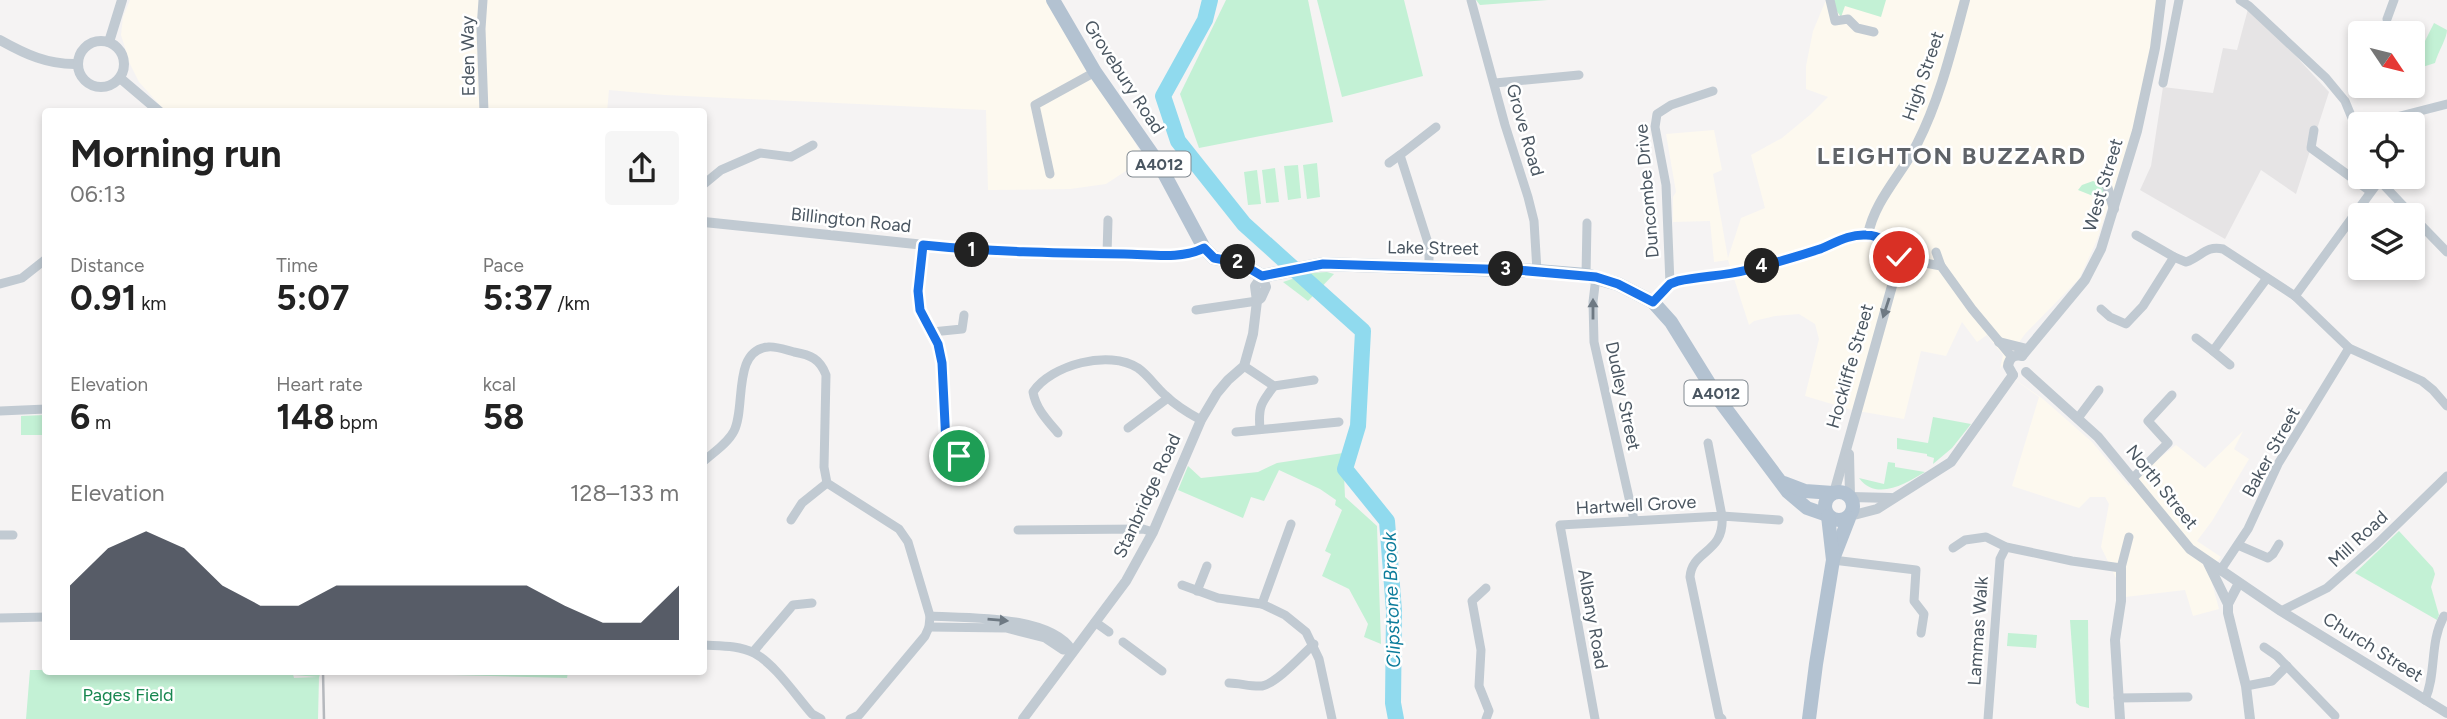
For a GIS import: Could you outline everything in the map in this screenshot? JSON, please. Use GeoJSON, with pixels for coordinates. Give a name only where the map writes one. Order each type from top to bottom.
{"type":"FeatureCollection","features":[{"type":"Feature","properties":{"kind":"main road","name":"Grovebury Road"},"geometry":{"type":"LineString","coordinates":[[1053,0],[1096,72],[1159,164],[1204,248]]}},
{"type":"Feature","properties":{"kind":"main road"},"geometry":{"type":"LineString","coordinates":[[1204,248],[1214,258],[1240,263],[1269,275]]}},
{"type":"Feature","properties":{"kind":"main road","name":"Lake Street"},"geometry":{"type":"LineString","coordinates":[[1269,275],[1323,264],[1537,271],[1591,276],[1618,284],[1653,302]]}},
{"type":"Feature","properties":{"kind":"main road","name":"A4012"},"geometry":{"type":"LineString","coordinates":[[1653,302],[1685,341],[1720,401],[1788,492],[1807,508],[1828,515]]}},
{"type":"Feature","properties":{"kind":"main road"},"geometry":{"type":"LineString","coordinates":[[1783,483],[1805,491],[1842,492],[1850,497],[1854,509],[1833,560],[1809,719]]}},
{"type":"Feature","properties":{"kind":"main road"},"geometry":{"type":"LineString","coordinates":[[1833,493],[1825,505],[1833,560]]}},
{"type":"Feature","properties":{"kind":"main road"},"geometry":{"type":"LineString","coordinates":[[1828,515],[1836,521],[1849,517]]}},
{"type":"Feature","properties":{"kind":"street"},"geometry":{"type":"LineString","coordinates":[[109,42],[122,0]]}},
{"type":"Feature","properties":{"kind":"street","name":"Eden Way"},"geometry":{"type":"LineString","coordinates":[[483,0],[481,29],[484,108]]}},
{"type":"Feature","properties":{"kind":"street","name":"Grove Road"},"geometry":{"type":"LineString","coordinates":[[1471,0],[1534,221],[1537,271]]}},
{"type":"Feature","properties":{"kind":"street"},"geometry":{"type":"LineString","coordinates":[[1830,0],[1835,21],[1849,19],[1857,28],[1874,32]]}},
{"type":"Feature","properties":{"kind":"street","name":"High Street"},"geometry":{"type":"LineString","coordinates":[[1868,234],[1874,215],[1918,143],[1938,93],[1965,0]]}},
{"type":"Feature","properties":{"kind":"street","name":"West Street"},"geometry":{"type":"LineString","coordinates":[[2020,354],[2085,280],[2101,249],[2137,131],[2155,48],[2161,0]]}},
{"type":"Feature","properties":{"kind":"street"},"geometry":{"type":"LineString","coordinates":[[2163,83],[2179,0]]}},
{"type":"Feature","properties":{"kind":"street"},"geometry":{"type":"LineString","coordinates":[[2240,0],[2326,78],[2351,112]]}},
{"type":"Feature","properties":{"kind":"street"},"geometry":{"type":"LineString","coordinates":[[2387,19],[2394,0]]}},
{"type":"Feature","properties":{"kind":"street"},"geometry":{"type":"LineString","coordinates":[[0,40],[28,56],[49,62],[78,64]]}},
{"type":"Feature","properties":{"kind":"street"},"geometry":{"type":"LineString","coordinates":[[93,41],[109,42],[118,47],[125,62],[120,78],[108,86],[93,86],[82,78],[78,64],[79,54],[93,41]]}},
{"type":"Feature","properties":{"kind":"street"},"geometry":{"type":"LineString","coordinates":[[1051,174],[1035,105],[1096,72]]}},
{"type":"Feature","properties":{"kind":"street"},"geometry":{"type":"LineString","coordinates":[[1495,82],[1579,75]]}},
{"type":"Feature","properties":{"kind":"street"},"geometry":{"type":"LineString","coordinates":[[120,78],[155,108]]}},
{"type":"Feature","properties":{"kind":"street","name":"Duncombe Drive"},"geometry":{"type":"LineString","coordinates":[[1670,284],[1666,185],[1655,127],[1657,114],[1671,105],[1713,91]]}},
{"type":"Feature","properties":{"kind":"street"},"geometry":{"type":"LineString","coordinates":[[2415,112],[2447,104]]}},
{"type":"Feature","properties":{"kind":"street"},"geometry":{"type":"LineString","coordinates":[[1389,163],[1436,127]]}},
{"type":"Feature","properties":{"kind":"street"},"geometry":{"type":"LineString","coordinates":[[2295,296],[2370,191],[2311,148],[2314,130]]}},
{"type":"Feature","properties":{"kind":"street"},"geometry":{"type":"LineString","coordinates":[[707,182],[721,170],[760,153],[790,157],[813,145]]}},
{"type":"Feature","properties":{"kind":"street"},"geometry":{"type":"LineString","coordinates":[[1400,155],[1429,246],[1429,268]]}},
{"type":"Feature","properties":{"kind":"street"},"geometry":{"type":"LineString","coordinates":[[2105,180],[2115,209]]}},
{"type":"Feature","properties":{"kind":"street"},"geometry":{"type":"LineString","coordinates":[[2387,189],[2400,203]]}},
{"type":"Feature","properties":{"kind":"street"},"geometry":{"type":"LineString","coordinates":[[1107,254],[1108,220]]}},
{"type":"Feature","properties":{"kind":"street","name":"Billington Road"},"geometry":{"type":"LineString","coordinates":[[707,222],[992,252],[1185,255],[1204,248]]}},
{"type":"Feature","properties":{"kind":"street","name":"Dudley Street"},"geometry":{"type":"LineString","coordinates":[[1587,223],[1594,342],[1634,520]]}},
{"type":"Feature","properties":{"kind":"street"},"geometry":{"type":"LineString","coordinates":[[2425,229],[2447,252]]}},
{"type":"Feature","properties":{"kind":"street"},"geometry":{"type":"LineString","coordinates":[[1653,302],[1670,284],[1688,279],[1729,275],[1850,236],[1868,234]]}},
{"type":"Feature","properties":{"kind":"street","name":"Hockliffe Street"},"geometry":{"type":"LineString","coordinates":[[1833,493],[1899,257],[1891,244],[1868,234]]}},
{"type":"Feature","properties":{"kind":"street"},"geometry":{"type":"LineString","coordinates":[[2136,235],[2186,262],[2196,259],[2207,249],[2223,249],[2295,296],[2349,348],[2422,381],[2447,406]]}},
{"type":"Feature","properties":{"kind":"street"},"geometry":{"type":"LineString","coordinates":[[923,245],[918,291],[920,310],[938,344],[942,363],[946,444],[959,456],[971,456]]}},
{"type":"Feature","properties":{"kind":"street"},"geometry":{"type":"LineString","coordinates":[[1936,252],[1941,266],[1999,342],[2020,354],[2028,363],[2022,376],[2013,375]]}},
{"type":"Feature","properties":{"kind":"street"},"geometry":{"type":"LineString","coordinates":[[2101,309],[2110,317],[2126,324],[2143,306],[2174,257]]}},
{"type":"Feature","properties":{"kind":"street"},"geometry":{"type":"LineString","coordinates":[[1915,261],[1941,266]]}},
{"type":"Feature","properties":{"kind":"street"},"geometry":{"type":"LineString","coordinates":[[0,284],[22,278],[42,264]]}},
{"type":"Feature","properties":{"kind":"street"},"geometry":{"type":"LineString","coordinates":[[1196,310],[1257,301],[1261,298],[1269,275]]}},
{"type":"Feature","properties":{"kind":"street"},"geometry":{"type":"LineString","coordinates":[[2213,351],[2267,278]]}},
{"type":"Feature","properties":{"kind":"street"},"geometry":{"type":"LineString","coordinates":[[1257,301],[1253,334],[1244,366],[1274,386],[1314,380]]}},
{"type":"Feature","properties":{"kind":"street"},"geometry":{"type":"LineString","coordinates":[[932,332],[962,329],[964,315]]}},
{"type":"Feature","properties":{"kind":"street"},"geometry":{"type":"LineString","coordinates":[[2196,338],[2231,365]]}},
{"type":"Feature","properties":{"kind":"street"},"geometry":{"type":"LineString","coordinates":[[1999,342],[2020,354]]}},
{"type":"Feature","properties":{"kind":"street"},"geometry":{"type":"LineString","coordinates":[[707,458],[736,429],[746,363],[754,352],[768,347],[782,349],[809,354],[821,363],[826,375],[824,467],[827,483],[899,528],[908,542],[930,616],[925,636],[859,715],[850,719]]}},
{"type":"Feature","properties":{"kind":"street","name":"Baker Street"},"geometry":{"type":"LineString","coordinates":[[2220,571],[2248,529],[2278,464],[2349,348]]}},
{"type":"Feature","properties":{"kind":"street"},"geometry":{"type":"LineString","coordinates":[[2013,375],[2008,366],[2020,354]]}},
{"type":"Feature","properties":{"kind":"street"},"geometry":{"type":"LineString","coordinates":[[1058,433],[1035,403],[1033,392],[1040,381],[1065,368],[1088,361],[1122,361],[1139,369],[1181,409],[1201,420]]}},
{"type":"Feature","properties":{"kind":"street","name":"Stanbridge Road"},"geometry":{"type":"LineString","coordinates":[[1023,719],[1126,581],[1153,532],[1201,420],[1217,393],[1244,366]]}},
{"type":"Feature","properties":{"kind":"street","name":"North Street"},"geometry":{"type":"LineString","coordinates":[[2026,372],[2098,437],[2176,533],[2208,563],[2281,611]]}},
{"type":"Feature","properties":{"kind":"street"},"geometry":{"type":"LineString","coordinates":[[1849,517],[1877,509],[1951,462],[2013,375]]}},
{"type":"Feature","properties":{"kind":"street"},"geometry":{"type":"LineString","coordinates":[[1260,429],[1258,411],[1274,386]]}},
{"type":"Feature","properties":{"kind":"street"},"geometry":{"type":"LineString","coordinates":[[2078,418],[2099,390]]}},
{"type":"Feature","properties":{"kind":"street"},"geometry":{"type":"LineString","coordinates":[[2133,478],[2168,443],[2148,421],[2172,395]]}},
{"type":"Feature","properties":{"kind":"street"},"geometry":{"type":"LineString","coordinates":[[1128,429],[1168,398]]}},
{"type":"Feature","properties":{"kind":"street"},"geometry":{"type":"LineString","coordinates":[[0,411],[42,409]]}},
{"type":"Feature","properties":{"kind":"street"},"geometry":{"type":"LineString","coordinates":[[1236,432],[1339,422]]}},
{"type":"Feature","properties":{"kind":"street","name":"Hartwell Grove"},"geometry":{"type":"LineString","coordinates":[[1560,525],[1722,516],[1707,443]]}},
{"type":"Feature","properties":{"kind":"street","name":"Hockliffe Street"},"geometry":{"type":"LineString","coordinates":[[1848,444],[1850,497]]}},
{"type":"Feature","properties":{"kind":"street","name":"Mill Road"},"geometry":{"type":"LineString","coordinates":[[2281,611],[2328,589],[2447,477]]}},
{"type":"Feature","properties":{"kind":"street"},"geometry":{"type":"LineString","coordinates":[[791,520],[803,503],[827,483]]}},
{"type":"Feature","properties":{"kind":"street"},"geometry":{"type":"LineString","coordinates":[[1850,497],[1894,498]]}},
{"type":"Feature","properties":{"kind":"street"},"geometry":{"type":"LineString","coordinates":[[1722,719],[1719,716],[1690,572],[1693,564],[1720,538],[1722,516],[1779,520]]}},
{"type":"Feature","properties":{"kind":"street"},"geometry":{"type":"LineString","coordinates":[[1262,604],[1291,524]]}},
{"type":"Feature","properties":{"kind":"street","name":"Albany Road"},"geometry":{"type":"LineString","coordinates":[[1560,525],[1595,719]]}},
{"type":"Feature","properties":{"kind":"street"},"geometry":{"type":"LineString","coordinates":[[1018,530],[1143,529],[1153,532]]}},
{"type":"Feature","properties":{"kind":"street"},"geometry":{"type":"LineString","coordinates":[[0,536],[13,536]]}},
{"type":"Feature","properties":{"kind":"street"},"geometry":{"type":"LineString","coordinates":[[1953,548],[1965,540],[1986,537],[2006,547],[2121,568]]}},
{"type":"Feature","properties":{"kind":"street"},"geometry":{"type":"LineString","coordinates":[[2120,719],[2115,640],[2121,601],[2121,568],[2129,537]]}},
{"type":"Feature","properties":{"kind":"street"},"geometry":{"type":"LineString","coordinates":[[2238,545],[2268,558],[2279,544]]}},
{"type":"Feature","properties":{"kind":"street","name":"Lammas Walk"},"geometry":{"type":"LineString","coordinates":[[1988,719],[2000,559],[2006,547]]}},
{"type":"Feature","properties":{"kind":"street"},"geometry":{"type":"LineString","coordinates":[[1833,560],[1916,570],[1914,601],[1924,614],[1921,633]]}},
{"type":"Feature","properties":{"kind":"street"},"geometry":{"type":"LineString","coordinates":[[2208,563],[2228,604],[2246,686],[2250,719]]}},
{"type":"Feature","properties":{"kind":"street"},"geometry":{"type":"LineString","coordinates":[[1197,591],[1207,566]]}},
{"type":"Feature","properties":{"kind":"street"},"geometry":{"type":"LineString","coordinates":[[2228,604],[2239,583]]}},
{"type":"Feature","properties":{"kind":"street"},"geometry":{"type":"LineString","coordinates":[[1182,585],[1218,597],[1262,604],[1285,615],[1306,632],[1314,644],[1332,719]]}},
{"type":"Feature","properties":{"kind":"street"},"geometry":{"type":"LineString","coordinates":[[1486,588],[1472,601],[1481,650],[1479,686],[1489,711],[1486,719]]}},
{"type":"Feature","properties":{"kind":"street"},"geometry":{"type":"LineString","coordinates":[[753,652],[793,604],[812,603]]}},
{"type":"Feature","properties":{"kind":"street","name":"Church Street"},"geometry":{"type":"LineString","coordinates":[[2281,611],[2447,712]]}},
{"type":"Feature","properties":{"kind":"street"},"geometry":{"type":"LineString","coordinates":[[929,627],[1006,628],[1045,638],[1063,650],[1072,650],[1068,643],[1045,629],[1007,621],[930,616]]}},
{"type":"Feature","properties":{"kind":"street"},"geometry":{"type":"LineString","coordinates":[[2425,700],[2432,676],[2434,639],[2444,616]]}},
{"type":"Feature","properties":{"kind":"street"},"geometry":{"type":"LineString","coordinates":[[0,618],[42,617]]}},
{"type":"Feature","properties":{"kind":"street"},"geometry":{"type":"LineString","coordinates":[[1095,622],[1109,632]]}},
{"type":"Feature","properties":{"kind":"street"},"geometry":{"type":"LineString","coordinates":[[1123,642],[1162,671]]}},
{"type":"Feature","properties":{"kind":"street"},"geometry":{"type":"LineString","coordinates":[[1229,683],[1243,682],[1261,686],[1271,682],[1314,644]]}},
{"type":"Feature","properties":{"kind":"street"},"geometry":{"type":"LineString","coordinates":[[707,645],[753,652],[766,661],[812,714],[821,719]]}},
{"type":"Feature","properties":{"kind":"street"},"geometry":{"type":"LineString","coordinates":[[2264,647],[2287,666],[2335,716]]}},
{"type":"Feature","properties":{"kind":"street"},"geometry":{"type":"LineString","coordinates":[[2246,686],[2272,681],[2287,666]]}},
{"type":"Feature","properties":{"kind":"street"},"geometry":{"type":"LineString","coordinates":[[2118,698],[2188,697]]}},
{"type":"Feature","properties":{"kind":"shaded area"},"geometry":{"type":"Polygon","coordinates":[[[130,0],[1048,0],[1104,87],[1144,159],[1106,184],[1070,189],[988,190],[986,110],[609,90],[607,108],[162,108],[139,82],[130,64],[121,35],[123,17],[130,0]]]}},
{"type":"Feature","properties":{"kind":"shaded area"},"geometry":{"type":"Polygon","coordinates":[[[1826,0],[2157,0],[2153,47],[2130,140],[2097,240],[2079,279],[2025,334],[2000,369],[2003,355],[1987,335],[1977,342],[1962,322],[1946,356],[1921,351],[1904,419],[1852,410],[1805,396],[1819,339],[1815,324],[1799,314],[1775,316],[1754,321],[1749,325],[1728,260],[1714,262],[1710,221],[1673,222],[1673,197],[1676,192],[1666,134],[1714,130],[1722,170],[1713,174],[1728,258],[1741,218],[1765,208],[1751,155],[1782,138],[1828,97],[1806,89],[1806,66],[1813,31],[1826,0]]]}},
{"type":"Feature","properties":{"kind":"shaded area"},"geometry":{"type":"Polygon","coordinates":[[[2248,9],[2329,92],[2296,194],[2261,170],[2225,239],[2140,190],[2151,166],[2163,87],[2213,93],[2223,48],[2237,50],[2248,9]]]}},
{"type":"Feature","properties":{"kind":"shaded area"},"geometry":{"type":"Polygon","coordinates":[[[2000,369],[2043,399],[2092,442],[2129,486],[2134,478],[2176,445],[2205,468],[2243,431],[2234,449],[2249,459],[2197,541],[2221,557],[2209,572],[2219,609],[2193,616],[2185,590],[2125,597],[2101,547],[2109,504],[2105,497],[2090,497],[2079,508],[2012,486],[2039,397],[2000,369]]]}},
{"type":"Feature","properties":{"kind":"green space"},"geometry":{"type":"Polygon","coordinates":[[[1226,0],[1308,0],[1333,122],[1199,148],[1180,94],[1226,0]]]}},
{"type":"Feature","properties":{"kind":"green space"},"geometry":{"type":"Polygon","coordinates":[[[1317,0],[1404,0],[1423,76],[1342,97],[1317,0]]]}},
{"type":"Feature","properties":{"kind":"green space"},"geometry":{"type":"Polygon","coordinates":[[[1476,0],[1548,0],[1480,5],[1476,0]]]}},
{"type":"Feature","properties":{"kind":"green space"},"geometry":{"type":"Polygon","coordinates":[[[1833,0],[1886,0],[1881,17],[1845,6],[1841,17],[1833,6],[1833,0]]]}},
{"type":"Feature","properties":{"kind":"green space"},"geometry":{"type":"Polygon","coordinates":[[[2434,23],[2447,30],[2435,63],[2426,66],[2426,39],[2434,23]]]}},
{"type":"Feature","properties":{"kind":"green space"},"geometry":{"type":"Polygon","coordinates":[[[1317,163],[1320,197],[1307,199],[1303,165],[1317,163]]]}},
{"type":"Feature","properties":{"kind":"green space"},"geometry":{"type":"Polygon","coordinates":[[[1298,165],[1301,198],[1288,200],[1284,166],[1298,165]]]}},
{"type":"Feature","properties":{"kind":"green space"},"geometry":{"type":"Polygon","coordinates":[[[1275,168],[1279,202],[1266,203],[1262,170],[1275,168]]]}},
{"type":"Feature","properties":{"kind":"green space"},"geometry":{"type":"Polygon","coordinates":[[[1257,170],[1261,204],[1248,205],[1244,172],[1257,170]]]}},
{"type":"Feature","properties":{"kind":"green space"},"geometry":{"type":"Polygon","coordinates":[[[2093,181],[2101,184],[2105,195],[2103,200],[2078,190],[2082,185],[2093,181]]]}},
{"type":"Feature","properties":{"kind":"green space"},"geometry":{"type":"Polygon","coordinates":[[[1310,273],[1334,274],[1308,301],[1283,282],[1310,273]]]}},
{"type":"Feature","properties":{"kind":"green space"},"geometry":{"type":"Polygon","coordinates":[[[42,415],[42,435],[21,435],[21,416],[42,415]]]}},
{"type":"Feature","properties":{"kind":"green space"},"geometry":{"type":"Polygon","coordinates":[[[1933,417],[1971,424],[1952,448],[1933,464],[1934,458],[1927,454],[1897,449],[1897,438],[1928,443],[1933,417]]]}},
{"type":"Feature","properties":{"kind":"green space"},"geometry":{"type":"Polygon","coordinates":[[[1343,453],[1345,497],[1377,526],[1381,644],[1364,637],[1368,624],[1349,589],[1322,576],[1331,554],[1325,551],[1342,510],[1335,505],[1336,500],[1320,489],[1279,470],[1264,501],[1251,497],[1243,518],[1178,490],[1188,466],[1201,478],[1258,472],[1277,463],[1343,453]]]}},
{"type":"Feature","properties":{"kind":"green space"},"geometry":{"type":"Polygon","coordinates":[[[1888,462],[1895,463],[1895,467],[1925,472],[1901,485],[1883,490],[1866,485],[1859,478],[1884,484],[1888,462]]]}},
{"type":"Feature","properties":{"kind":"green space"},"geometry":{"type":"Polygon","coordinates":[[[2399,531],[2433,568],[2435,574],[2431,587],[2439,615],[2437,620],[2355,573],[2399,531]]]}},
{"type":"Feature","properties":{"kind":"green space"},"geometry":{"type":"Polygon","coordinates":[[[2070,620],[2088,620],[2089,708],[2076,703],[2070,620]]]}},
{"type":"Feature","properties":{"kind":"green space"},"geometry":{"type":"Polygon","coordinates":[[[2008,633],[2037,635],[2036,648],[2007,646],[2008,633]]]}},
{"type":"Feature","properties":{"kind":"green space","name":"Pages Field"},"geometry":{"type":"Polygon","coordinates":[[[30,670],[42,670],[42,675],[293,675],[294,678],[318,677],[294,675],[320,675],[318,719],[26,719],[30,670]]]}},
{"type":"Feature","properties":{"kind":"green space"},"geometry":{"type":"Polygon","coordinates":[[[452,675],[568,675],[567,678],[452,675]]]}},
{"type":"Feature","properties":{"kind":"waterway","name":"Clipstone Brook"},"geometry":{"type":"LineString","coordinates":[[1210,0],[1205,20],[1163,96],[1178,141],[1244,224],[1363,331],[1358,426],[1345,469],[1387,521],[1394,611],[1393,703],[1396,719]]}},
{"type":"Feature","properties":{"kind":"railway"},"geometry":{"type":"LineString","coordinates":[[323,675],[324,719]]}},
{"type":"Feature","properties":{"kind":"district","name":"LEIGHTON BUZZARD"},"geometry":{"type":"Point","coordinates":[1952,156]}},
{"type":"Feature","properties":{"kind":"route"},"geometry":{"type":"LineString","coordinates":[[959,456],[946,444],[942,363],[938,344],[920,310],[918,291],[923,245],[992,252],[1185,255],[1204,248],[1214,258],[1240,263],[1262,276],[1323,264],[1537,271],[1596,277],[1618,284],[1653,302],[1670,284],[1678,281],[1749,270],[1819,249],[1850,236],[1868,234],[1891,244],[1899,257]]}}]}
